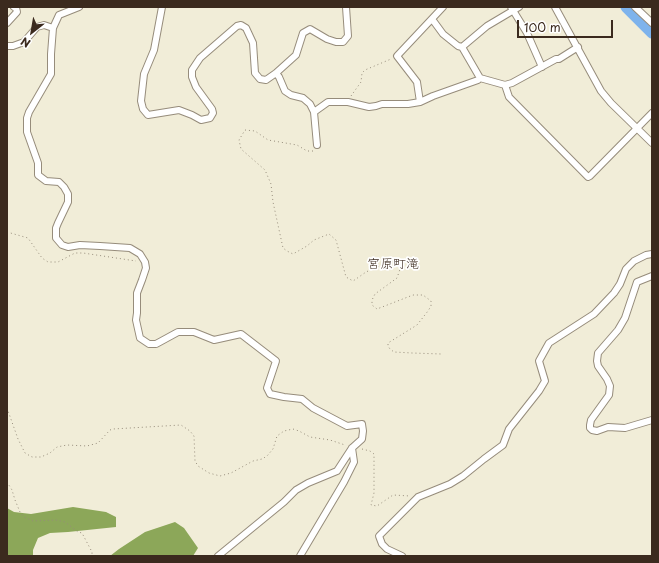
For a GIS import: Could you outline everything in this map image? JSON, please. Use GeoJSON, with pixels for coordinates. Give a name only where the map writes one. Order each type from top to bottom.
{"type":"FeatureCollection","features":[{"type":"Feature","properties":{"kind":"street"},"geometry":{"type":"LineString","coordinates":[[7,23],[17,12],[16,8],[14,7]]}},
{"type":"Feature","properties":{"kind":"street"},"geometry":{"type":"LineString","coordinates":[[79,7],[59,15],[52,28],[51,74],[27,118],[27,132],[38,163],[38,175],[46,181],[59,182],[68,194],[68,202],[56,228],[56,238],[62,245],[68,247],[93,245],[130,248],[140,254],[145,262],[146,268],[137,293],[136,320],[140,338],[150,344],[156,344],[178,332],[194,332],[214,340],[241,334],[276,361],[266,388],[270,394],[302,399],[313,408],[347,426],[362,424],[362,439],[352,448],[338,471],[308,483],[296,490],[284,502],[218,556]]}},
{"type":"Feature","properties":{"kind":"street"},"geometry":{"type":"LineString","coordinates":[[162,7],[154,50],[144,74],[141,101],[143,109],[148,115],[179,110],[201,120],[210,118],[213,113],[212,109],[196,87],[192,76],[192,70],[200,58],[237,26],[241,25],[246,28],[253,43],[255,73],[260,80],[266,80],[296,55],[304,33],[310,30],[326,39],[336,42],[343,42],[348,36],[346,7]]}},
{"type":"Feature","properties":{"kind":"street"},"geometry":{"type":"LineString","coordinates":[[420,102],[417,82],[397,56],[443,7]]}},
{"type":"Feature","properties":{"kind":"street"},"geometry":{"type":"LineString","coordinates":[[555,7],[601,91],[611,103],[652,143]]}},
{"type":"Feature","properties":{"kind":"street"},"geometry":{"type":"LineString","coordinates":[[635,7],[652,23]]}},
{"type":"Feature","properties":{"kind":"street"},"geometry":{"type":"LineString","coordinates":[[462,47],[487,26],[515,8],[542,67]]}},
{"type":"Feature","properties":{"kind":"street"},"geometry":{"type":"LineString","coordinates":[[432,19],[443,34],[458,46],[462,47],[480,78],[505,85],[556,59],[559,59],[578,47]]}},
{"type":"Feature","properties":{"kind":"street"},"geometry":{"type":"LineString","coordinates":[[7,46],[13,46],[24,42],[37,27],[44,25],[52,28]]}},
{"type":"Feature","properties":{"kind":"street"},"geometry":{"type":"LineString","coordinates":[[276,73],[285,91],[291,95],[303,98],[310,104],[314,112],[317,145]]}},
{"type":"Feature","properties":{"kind":"street"},"geometry":{"type":"LineString","coordinates":[[314,112],[328,102],[348,102],[369,107],[382,104],[420,102],[480,78]]}},
{"type":"Feature","properties":{"kind":"street"},"geometry":{"type":"LineString","coordinates":[[505,85],[509,97],[588,177],[652,113]]}},
{"type":"Feature","properties":{"kind":"street"},"geometry":{"type":"LineString","coordinates":[[402,556],[387,549],[382,544],[379,536],[418,497],[450,484],[463,476],[503,445],[509,429],[539,391],[545,380],[539,361],[548,343],[594,314],[614,293],[620,284],[626,269],[634,261],[646,255],[652,254]]}},
{"type":"Feature","properties":{"kind":"street"},"geometry":{"type":"LineString","coordinates":[[652,276],[637,282],[625,318],[618,330],[598,353],[598,366],[610,386],[609,395],[591,420],[590,428],[597,431],[608,426],[625,428],[652,420]]}},
{"type":"Feature","properties":{"kind":"street"},"geometry":{"type":"LineString","coordinates":[[300,556],[344,482],[354,462],[352,448]]}},
{"type":"Feature","properties":{"kind":"path"},"geometry":{"type":"LineString","coordinates":[[348,102],[361,82],[362,73],[364,70],[397,56]]}},
{"type":"Feature","properties":{"kind":"path"},"geometry":{"type":"LineString","coordinates":[[317,145],[312,152],[307,151],[297,145],[268,140],[255,131],[245,130],[239,140],[241,149],[265,170],[271,184],[273,202],[283,248],[293,254],[314,240],[329,234],[336,240],[346,277],[353,281],[366,272],[390,261],[396,263],[400,269],[397,278],[375,294],[372,300],[372,305],[377,308],[412,295],[423,295],[430,301],[431,306],[417,325],[388,343],[388,346],[394,352],[441,354]]}},
{"type":"Feature","properties":{"kind":"path"},"geometry":{"type":"LineString","coordinates":[[7,408],[18,439],[25,453],[32,457],[41,457],[57,447],[67,445],[87,446],[98,443],[110,430],[113,429],[181,425],[190,431],[194,436],[195,461],[198,466],[210,473],[220,476],[267,456],[273,449],[277,436],[284,431],[293,429],[299,430],[310,437],[330,440],[352,448],[370,451],[374,454],[374,493],[371,505],[377,506],[393,495],[418,497]]}},
{"type":"Feature","properties":{"kind":"path"},"geometry":{"type":"LineString","coordinates":[[7,482],[12,490],[20,512],[24,517],[33,522],[56,520],[65,522],[78,532],[82,533],[92,552],[92,556]]}},
{"type":"Feature","properties":{"kind":"green space"},"geometry":{"type":"Polygon","coordinates":[[[73,507],[106,512],[116,517],[116,527],[50,533],[38,538],[33,550],[33,556],[7,556],[7,508],[14,512],[31,514],[73,507]]]}},
{"type":"Feature","properties":{"kind":"green space"},"geometry":{"type":"Polygon","coordinates":[[[175,522],[184,528],[198,548],[193,556],[110,556],[145,532],[175,522]]]}},
{"type":"Feature","properties":{"kind":"waterway"},"geometry":{"type":"LineString","coordinates":[[626,7],[652,33]]}},
{"type":"Feature","properties":{"kind":"district","name":"宮原町滝"},"geometry":{"type":"Point","coordinates":[393,264]}}]}
